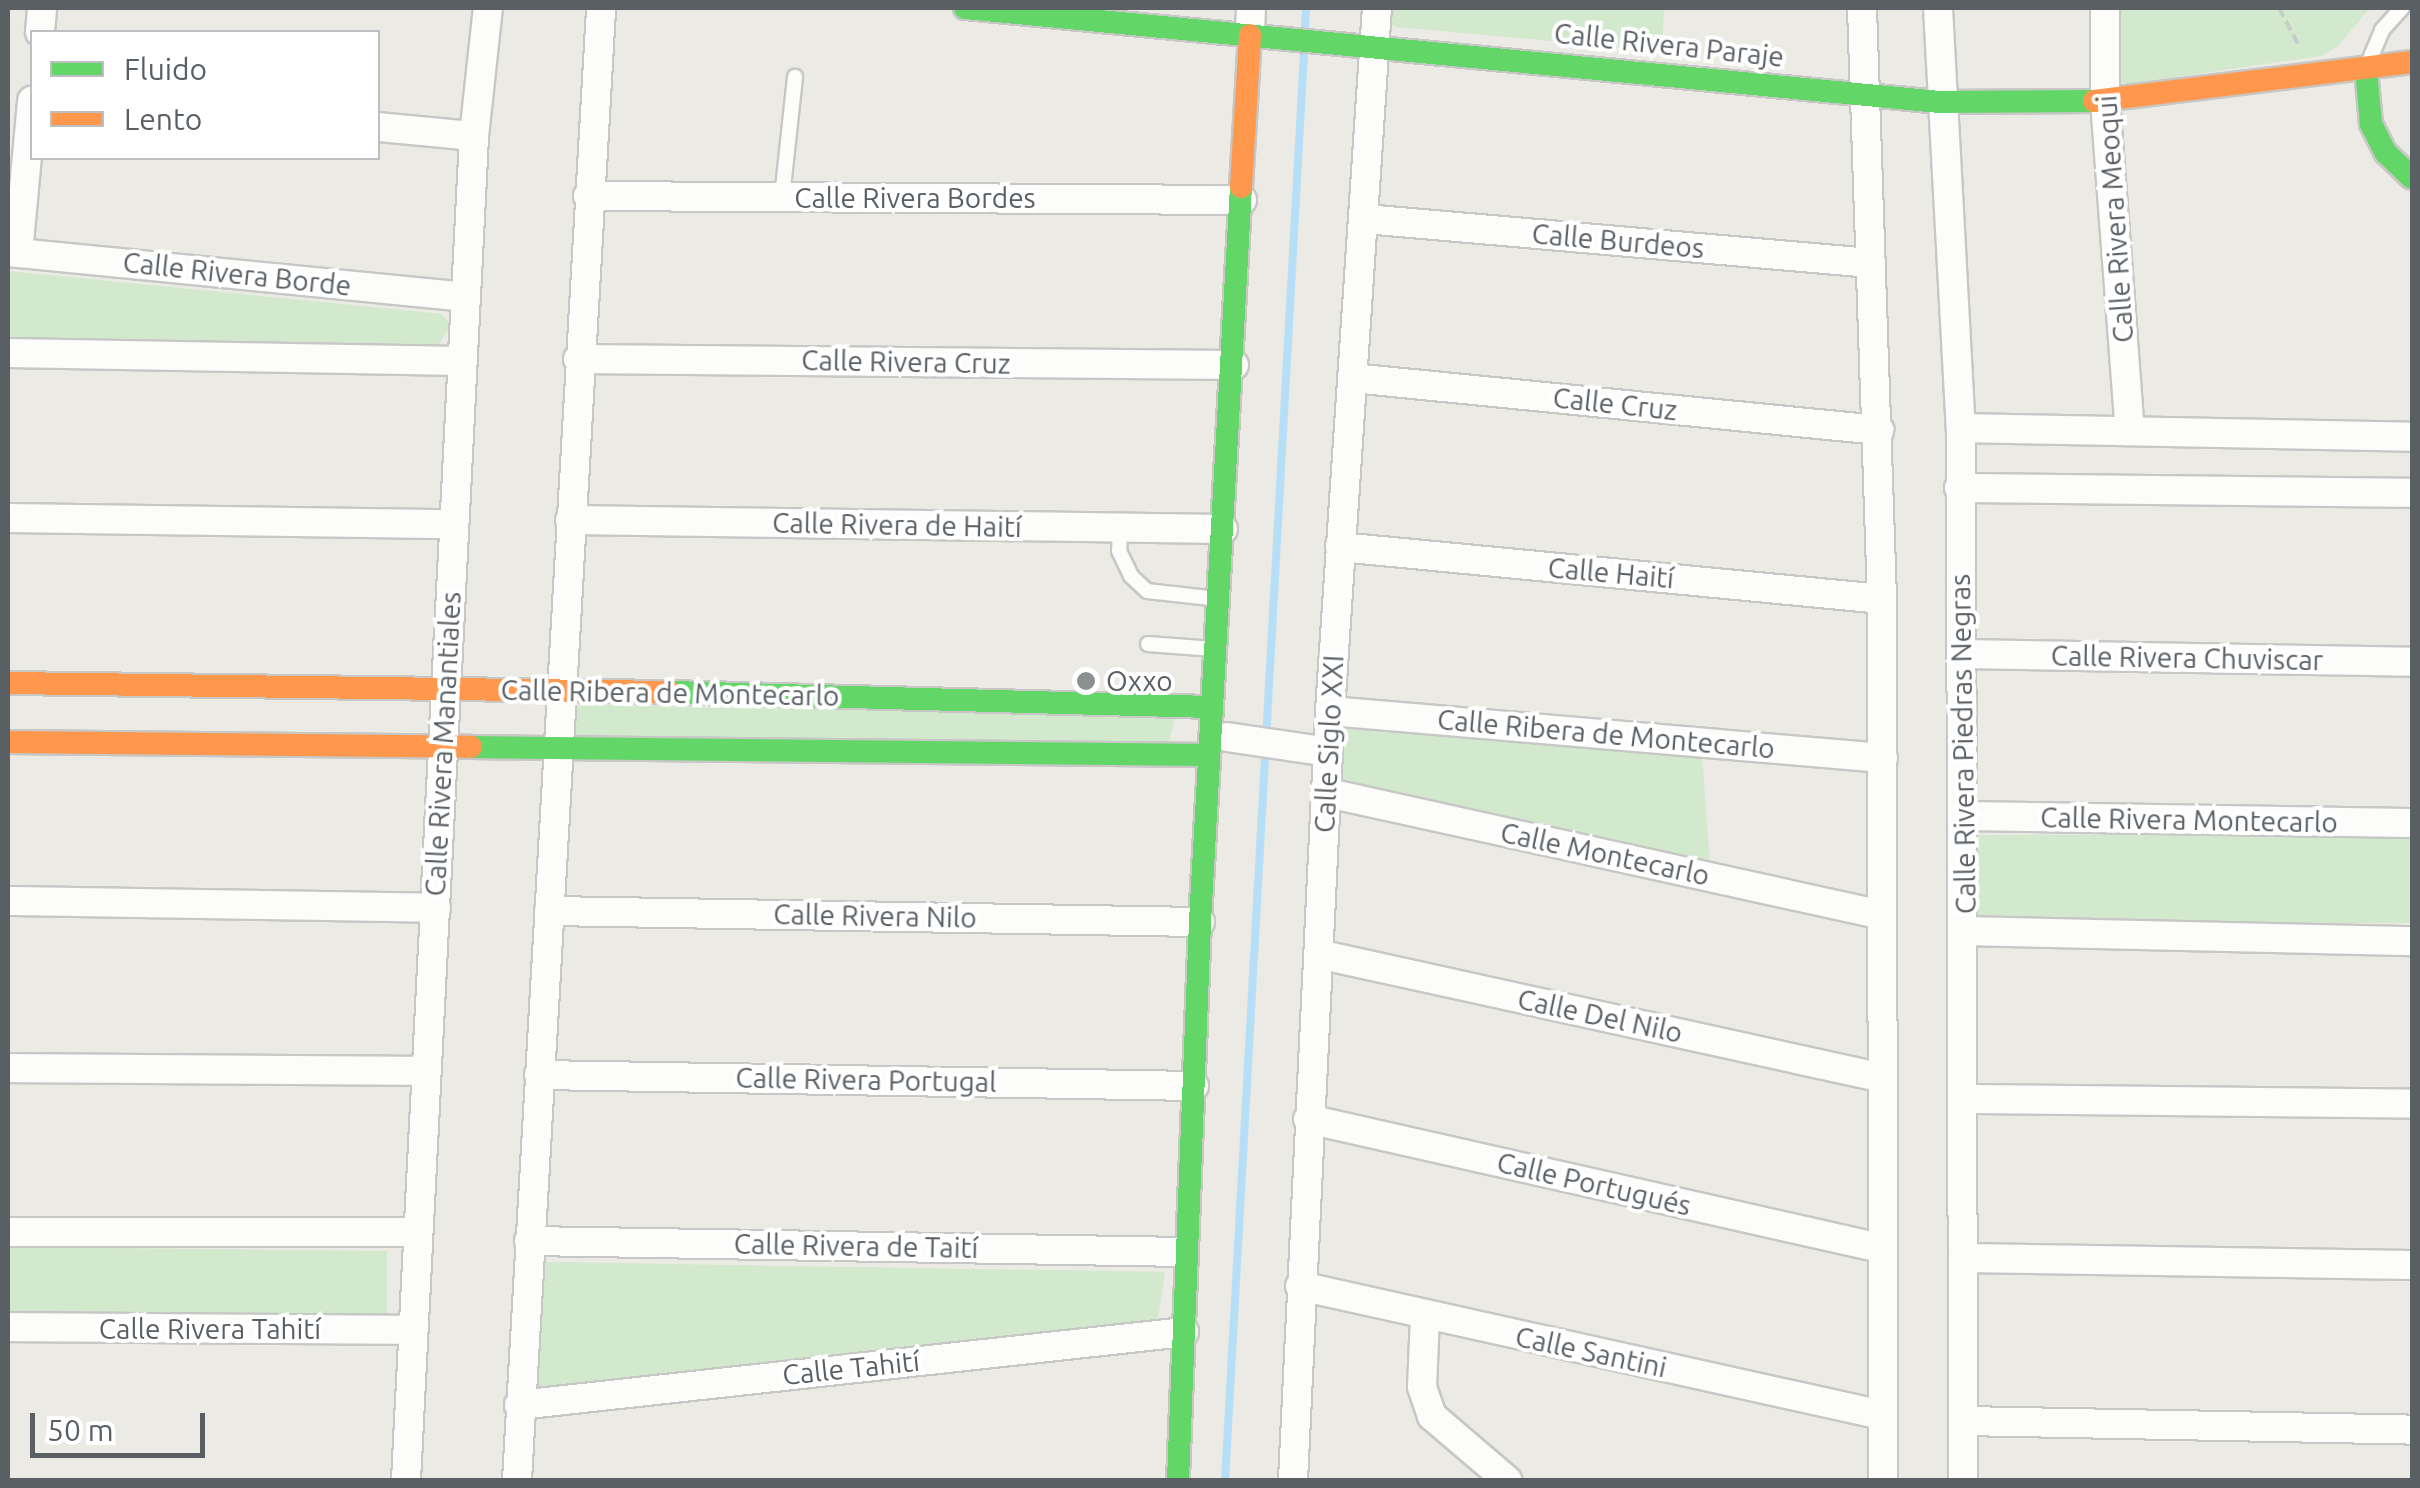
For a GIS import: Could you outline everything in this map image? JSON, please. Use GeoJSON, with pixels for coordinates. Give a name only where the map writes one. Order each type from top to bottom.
{"type":"FeatureCollection","features":[{"type":"Feature","properties":{"kind":"street","name":"Calle Rivera Manantiales"},"geometry":{"type":"LineString","coordinates":[[406,1480],[474,136],[488,8]]}},
{"type":"Feature","properties":{"kind":"street"},"geometry":{"type":"LineString","coordinates":[[517,1480],[600,8]]}},
{"type":"Feature","properties":{"kind":"street","name":"Calle Rivera Paraje"},"geometry":{"type":"LineString","coordinates":[[965,8],[1260,27],[1343,44],[1940,102],[2105,102],[2412,62]]}},
{"type":"Feature","properties":{"kind":"street","name":"Calle Siglo XXI"},"geometry":{"type":"LineString","coordinates":[[1293,1480],[1330,710],[1377,8]]}},
{"type":"Feature","properties":{"kind":"street"},"geometry":{"type":"LineString","coordinates":[[1862,8],[1882,599],[1883,1480]]}},
{"type":"Feature","properties":{"kind":"street","name":"Calle Rivera Piedras Negras"},"geometry":{"type":"LineString","coordinates":[[1938,8],[1960,428],[1966,930],[1963,1480]]}},
{"type":"Feature","properties":{"kind":"street","name":"Calle Rivera Meoqui"},"geometry":{"type":"LineString","coordinates":[[2105,8],[2105,102],[2130,430]]}},
{"type":"Feature","properties":{"kind":"street"},"geometry":{"type":"LineString","coordinates":[[1178,1480],[1200,922],[1223,743],[1212,707],[1215,650],[1242,200],[1260,27]]}},
{"type":"Feature","properties":{"kind":"street"},"geometry":{"type":"LineString","coordinates":[[2366,70],[2366,102],[2375,134],[2412,178]]}},
{"type":"Feature","properties":{"kind":"street"},"geometry":{"type":"LineString","coordinates":[[13,253],[30,117]]}},
{"type":"Feature","properties":{"kind":"street"},"geometry":{"type":"LineString","coordinates":[[380,127],[474,136]]}},
{"type":"Feature","properties":{"kind":"street","name":"Calle Rivera Bordes"},"geometry":{"type":"LineString","coordinates":[[588,196],[1242,200]]}},
{"type":"Feature","properties":{"kind":"street","name":"Calle Burdeos"},"geometry":{"type":"LineString","coordinates":[[1364,219],[1871,263]]}},
{"type":"Feature","properties":{"kind":"street","name":"Calle Rivera Borde"},"geometry":{"type":"LineString","coordinates":[[13,253],[466,297]]}},
{"type":"Feature","properties":{"kind":"street"},"geometry":{"type":"LineString","coordinates":[[8,354],[462,360]]}},
{"type":"Feature","properties":{"kind":"street","name":"Calle Rivera Cruz"},"geometry":{"type":"LineString","coordinates":[[578,359],[1234,365]]}},
{"type":"Feature","properties":{"kind":"street","name":"Calle Cruz"},"geometry":{"type":"LineString","coordinates":[[1352,378],[1879,430]]}},
{"type":"Feature","properties":{"kind":"street"},"geometry":{"type":"LineString","coordinates":[[1960,428],[2412,437]]}},
{"type":"Feature","properties":{"kind":"street"},"geometry":{"type":"LineString","coordinates":[[1959,488],[2412,493]]}},
{"type":"Feature","properties":{"kind":"street"},"geometry":{"type":"LineString","coordinates":[[8,518],[453,524]]}},
{"type":"Feature","properties":{"kind":"street","name":"Calle Rivera de Haití"},"geometry":{"type":"LineString","coordinates":[[570,520],[1223,529]]}},
{"type":"Feature","properties":{"kind":"street","name":"Calle Haití"},"geometry":{"type":"LineString","coordinates":[[1340,547],[1882,599]]}},
{"type":"Feature","properties":{"kind":"street","name":"Calle Rivera Chuviscar"},"geometry":{"type":"LineString","coordinates":[[1962,654],[2412,662]]}},
{"type":"Feature","properties":{"kind":"street","name":"Calle Ribera de Montecarlo"},"geometry":{"type":"LineString","coordinates":[[8,683],[560,689],[1212,707]]}},
{"type":"Feature","properties":{"kind":"street","name":"Calle Ribera de Montecarlo"},"geometry":{"type":"LineString","coordinates":[[1330,710],[1883,758]]}},
{"type":"Feature","properties":{"kind":"street","name":"Calle Ribera de Montecarlo"},"geometry":{"type":"LineString","coordinates":[[8,742],[558,748],[1223,743]]}},
{"type":"Feature","properties":{"kind":"street"},"geometry":{"type":"LineString","coordinates":[[1223,743],[1328,752]]}},
{"type":"Feature","properties":{"kind":"street","name":"Calle Montecarlo"},"geometry":{"type":"LineString","coordinates":[[1328,792],[1882,914]]}},
{"type":"Feature","properties":{"kind":"street","name":"Calle Rivera Montecarlo"},"geometry":{"type":"LineString","coordinates":[[1965,816],[2412,824]]}},
{"type":"Feature","properties":{"kind":"street"},"geometry":{"type":"LineString","coordinates":[[8,900],[436,908]]}},
{"type":"Feature","properties":{"kind":"street","name":"Calle Rivera Nilo"},"geometry":{"type":"LineString","coordinates":[[549,911],[1200,922]]}},
{"type":"Feature","properties":{"kind":"street"},"geometry":{"type":"LineString","coordinates":[[1966,930],[2412,941]]}},
{"type":"Feature","properties":{"kind":"street","name":"Calle Del Nilo"},"geometry":{"type":"LineString","coordinates":[[1318,954],[1883,1078]]}},
{"type":"Feature","properties":{"kind":"street"},"geometry":{"type":"LineString","coordinates":[[8,1068],[426,1071]]}},
{"type":"Feature","properties":{"kind":"street","name":"Calle Rivera Portugal"},"geometry":{"type":"LineString","coordinates":[[539,1075],[1194,1086]]}},
{"type":"Feature","properties":{"kind":"street"},"geometry":{"type":"LineString","coordinates":[[1966,1099],[2412,1104]]}},
{"type":"Feature","properties":{"kind":"street","name":"Calle Portugués"},"geometry":{"type":"LineString","coordinates":[[1308,1119],[1880,1248]]}},
{"type":"Feature","properties":{"kind":"street"},"geometry":{"type":"LineString","coordinates":[[8,1232],[418,1232]]}},
{"type":"Feature","properties":{"kind":"street","name":"Calle Rivera de Taití"},"geometry":{"type":"LineString","coordinates":[[529,1241],[1184,1252]]}},
{"type":"Feature","properties":{"kind":"street"},"geometry":{"type":"LineString","coordinates":[[1965,1258],[2412,1265]]}},
{"type":"Feature","properties":{"kind":"street","name":"Calle Santini"},"geometry":{"type":"LineString","coordinates":[[1300,1286],[1882,1415]]}},
{"type":"Feature","properties":{"kind":"street"},"geometry":{"type":"LineString","coordinates":[[1424,1316],[1422,1387],[1432,1416],[1507,1480]]}},
{"type":"Feature","properties":{"kind":"street","name":"Calle Rivera Tahití"},"geometry":{"type":"LineString","coordinates":[[8,1327],[413,1330]]}},
{"type":"Feature","properties":{"kind":"street","name":"Calle Tahití"},"geometry":{"type":"LineString","coordinates":[[519,1405],[1184,1332]]}},
{"type":"Feature","properties":{"kind":"street"},"geometry":{"type":"LineString","coordinates":[[1963,1421],[2412,1430]]}},
{"type":"Feature","properties":{"kind":"lane"},"geometry":{"type":"LineString","coordinates":[[2366,70],[2377,39],[2402,8]]}},
{"type":"Feature","properties":{"kind":"lane"},"geometry":{"type":"LineString","coordinates":[[782,197],[795,76]]}},
{"type":"Feature","properties":{"kind":"lane"},"geometry":{"type":"LineString","coordinates":[[1120,528],[1119,550],[1130,576],[1147,591],[1218,600]]}},
{"type":"Feature","properties":{"kind":"lane"},"geometry":{"type":"LineString","coordinates":[[1148,644],[1215,650]]}},
{"type":"Feature","properties":{"kind":"path"},"geometry":{"type":"LineString","coordinates":[[2279,8],[2310,64],[2310,78]]}},
{"type":"Feature","properties":{"kind":"green space"},"geometry":{"type":"Polygon","coordinates":[[[1384,8],[1664,8],[1662,51],[1396,27],[1384,21],[1384,8]]]}},
{"type":"Feature","properties":{"kind":"green space"},"geometry":{"type":"Polygon","coordinates":[[[2110,8],[2370,8],[2337,47],[2321,56],[2127,84],[2113,80],[2110,8]]]}},
{"type":"Feature","properties":{"kind":"green space"},"geometry":{"type":"Polygon","coordinates":[[[8,271],[442,314],[451,326],[435,349],[8,341],[8,271]]]}},
{"type":"Feature","properties":{"kind":"green space"},"geometry":{"type":"Polygon","coordinates":[[[576,701],[1174,719],[1169,743],[573,737],[576,701]]]}},
{"type":"Feature","properties":{"kind":"green space"},"geometry":{"type":"Polygon","coordinates":[[[1343,725],[1702,756],[1710,864],[1338,781],[1343,725]]]}},
{"type":"Feature","properties":{"kind":"green space"},"geometry":{"type":"Polygon","coordinates":[[[2412,834],[2412,923],[1976,924],[1975,835],[2412,834]]]}},
{"type":"Feature","properties":{"kind":"green space"},"geometry":{"type":"Polygon","coordinates":[[[8,1247],[387,1251],[387,1317],[8,1314],[8,1247]]]}},
{"type":"Feature","properties":{"kind":"green space"},"geometry":{"type":"Polygon","coordinates":[[[545,1262],[1165,1272],[1158,1319],[531,1389],[545,1262]]]}},
{"type":"Feature","properties":{"kind":"waterway"},"geometry":{"type":"LineString","coordinates":[[1305,28],[1306,8]]}},
{"type":"Feature","properties":{"kind":"waterway"},"geometry":{"type":"LineString","coordinates":[[1225,1480],[1304,52]]}},
{"type":"Feature","properties":{"kind":"traffic: fast"},"geometry":{"type":"LineString","coordinates":[[965,8],[1940,102],[2094,101]]}},
{"type":"Feature","properties":{"kind":"traffic: fast"},"geometry":{"type":"LineString","coordinates":[[2366,70],[2371,124],[2386,153],[2412,178]]}},
{"type":"Feature","properties":{"kind":"traffic: fast"},"geometry":{"type":"LineString","coordinates":[[1178,1480],[1200,922],[1241,187]]}},
{"type":"Feature","properties":{"kind":"traffic: fast"},"geometry":{"type":"LineString","coordinates":[[670,692],[1212,707]]}},
{"type":"Feature","properties":{"kind":"traffic: fast"},"geometry":{"type":"LineString","coordinates":[[471,747],[1209,755]]}},
{"type":"Feature","properties":{"kind":"traffic: slow"},"geometry":{"type":"LineString","coordinates":[[1241,187],[1250,35]]}},
{"type":"Feature","properties":{"kind":"traffic: slow"},"geometry":{"type":"LineString","coordinates":[[2094,101],[2412,62]]}},
{"type":"Feature","properties":{"kind":"traffic: slow"},"geometry":{"type":"LineString","coordinates":[[8,683],[670,692]]}},
{"type":"Feature","properties":{"kind":"traffic: slow"},"geometry":{"type":"LineString","coordinates":[[8,742],[471,747]]}},
{"type":"Feature","properties":{"kind":"place","name":"Oxxo"},"geometry":{"type":"Point","coordinates":[1086,681]}}]}
